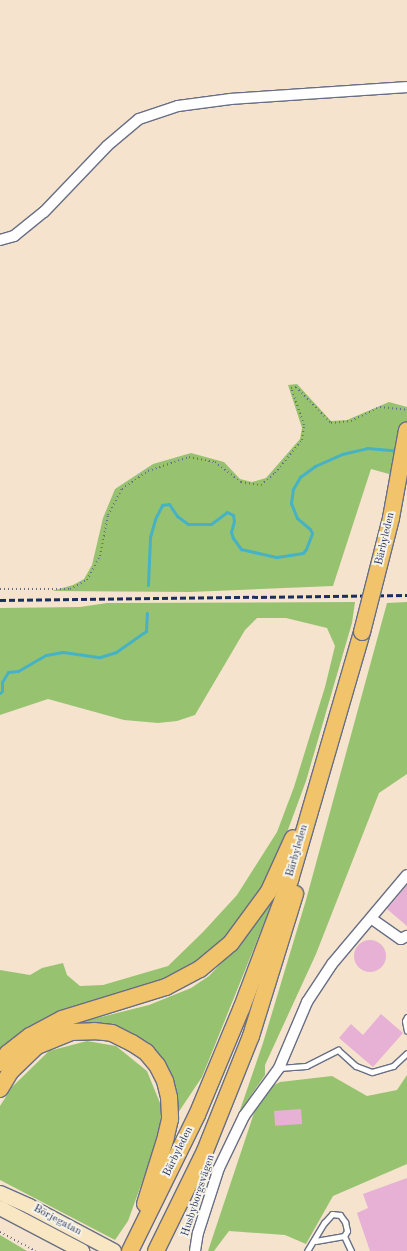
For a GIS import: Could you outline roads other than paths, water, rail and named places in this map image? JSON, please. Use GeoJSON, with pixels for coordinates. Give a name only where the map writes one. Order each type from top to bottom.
{"type":"FeatureCollection","features":[{"type":"Feature","properties":{"kind":"main road","name":"Bärbyleden"},"geometry":{"type":"LineString","coordinates":[[158,1247],[205,1151],[251,1036],[282,937],[366,632],[391,518],[407,430]]}},
{"type":"Feature","properties":{"kind":"main road","name":"Bärbyleden"},"geometry":{"type":"LineString","coordinates":[[130,1251],[197,1115],[242,1007],[290,880],[311,804],[389,564],[407,484]]}},
{"type":"Feature","properties":{"kind":"main road"},"geometry":{"type":"LineString","coordinates":[[0,1063],[8,1053],[30,1036],[62,1019],[166,987],[200,969],[221,952],[231,943],[269,892],[292,840],[311,804]]}},
{"type":"Feature","properties":{"kind":"main road"},"geometry":{"type":"LineString","coordinates":[[0,1089],[11,1071],[37,1046],[71,1032],[94,1031],[112,1033],[146,1052],[157,1065],[165,1081],[169,1097],[170,1119],[166,1137],[146,1197],[139,1233]]}},
{"type":"Feature","properties":{"kind":"main road","name":"Börjegatan"},"geometry":{"type":"LineString","coordinates":[[0,1192],[114,1251]]}},
{"type":"Feature","properties":{"kind":"main road","name":"Börjegatan"},"geometry":{"type":"LineString","coordinates":[[0,1208],[82,1251]]}},
{"type":"Feature","properties":{"kind":"street"},"geometry":{"type":"LineString","coordinates":[[0,240],[14,236],[44,212],[107,146],[139,119],[178,106],[231,98],[407,87]]}},
{"type":"Feature","properties":{"kind":"street","name":"Husbyborgsvägen"},"geometry":{"type":"LineString","coordinates":[[196,1251],[198,1234],[219,1168],[244,1116],[279,1068],[307,1002],[332,964],[372,919],[407,875]]}},
{"type":"Feature","properties":{"kind":"street"},"geometry":{"type":"LineString","coordinates":[[372,919],[402,938],[407,936]]}},
{"type":"Feature","properties":{"kind":"lane"},"geometry":{"type":"LineString","coordinates":[[407,1017],[405,1020],[407,1031]]}},
{"type":"Feature","properties":{"kind":"lane"},"geometry":{"type":"LineString","coordinates":[[279,1068],[306,1066],[338,1050],[356,1066],[372,1072],[393,1066],[407,1053]]}},
{"type":"Feature","properties":{"kind":"lane"},"geometry":{"type":"LineString","coordinates":[[307,1251],[315,1241],[324,1223],[332,1214],[340,1215],[345,1222],[347,1231],[344,1236]]}},
{"type":"Feature","properties":{"kind":"lane"},"geometry":{"type":"LineString","coordinates":[[315,1241],[344,1236]]}},
{"type":"Feature","properties":{"kind":"lane"},"geometry":{"type":"LineString","coordinates":[[344,1236],[351,1251]]}},
{"type":"Feature","properties":{"kind":"waterway"},"geometry":{"type":"LineString","coordinates":[[148,585],[150,537],[155,519],[162,505],[169,504],[177,516],[188,524],[211,524],[227,512],[233,515],[234,521],[231,532],[233,538],[241,549],[277,557],[303,553],[312,533],[310,529],[297,518],[291,503],[293,489],[300,477],[315,466],[342,454],[367,448],[399,451]]}},
{"type":"Feature","properties":{"kind":"waterway"},"geometry":{"type":"LineString","coordinates":[[0,693],[2,691],[2,682],[8,672],[18,671],[46,655],[63,652],[100,657],[116,652],[146,631],[147,613]]}},
{"type":"Feature","properties":{"kind":"railway"},"geometry":{"type":"LineString","coordinates":[[0,600],[407,595]]}}]}
